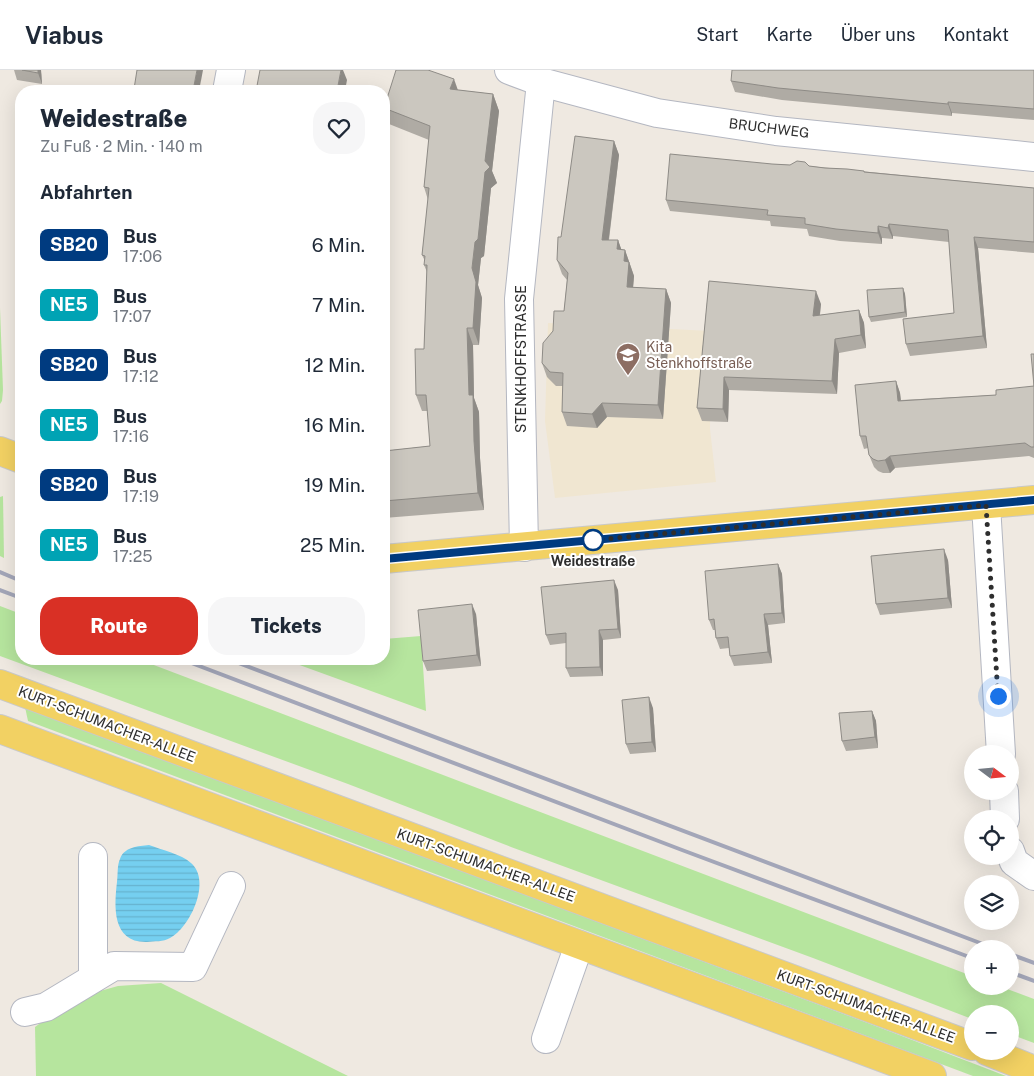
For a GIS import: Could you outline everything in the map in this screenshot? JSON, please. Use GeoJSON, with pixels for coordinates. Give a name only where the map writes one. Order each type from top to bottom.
{"type":"FeatureCollection","features":[{"type":"Feature","properties":{"kind":"main road"},"geometry":{"type":"LineString","coordinates":[[0,451],[15,457]]}},
{"type":"Feature","properties":{"kind":"main road"},"geometry":{"type":"LineString","coordinates":[[390,558],[1034,500]]}},
{"type":"Feature","properties":{"kind":"main road","name":"KURT-SCHUMACHER-ALLEE"},"geometry":{"type":"LineString","coordinates":[[0,684],[964,1043]]}},
{"type":"Feature","properties":{"kind":"main road"},"geometry":{"type":"LineString","coordinates":[[0,729],[579,945],[903,1070],[932,1076]]}},
{"type":"Feature","properties":{"kind":"main road"},"geometry":{"type":"LineString","coordinates":[[1009,1060],[1034,1070]]}},
{"type":"Feature","properties":{"kind":"street"},"geometry":{"type":"LineString","coordinates":[[228,85],[231,70]]}},
{"type":"Feature","properties":{"kind":"street","name":"BRUCHWEG"},"geometry":{"type":"LineString","coordinates":[[509,70],[541,82],[657,113],[776,131],[1034,156]]}},
{"type":"Feature","properties":{"kind":"street","name":"STENKHOFFSTRASSE"},"geometry":{"type":"LineString","coordinates":[[524,547],[519,300],[541,82]]}},
{"type":"Feature","properties":{"kind":"street"},"geometry":{"type":"LineString","coordinates":[[986,505],[1000,745]]}},
{"type":"Feature","properties":{"kind":"street"},"geometry":{"type":"LineString","coordinates":[[93,857],[93,978]]}},
{"type":"Feature","properties":{"kind":"street"},"geometry":{"type":"LineString","coordinates":[[25,1012],[46,1007],[114,966],[193,967],[231,886]]}},
{"type":"Feature","properties":{"kind":"street"},"geometry":{"type":"LineString","coordinates":[[546,1039],[579,945]]}},
{"type":"Feature","properties":{"kind":"shaded area","name":"Kita Stenkhoffstraße"},"geometry":{"type":"Polygon","coordinates":[[[548,323],[711,331],[710,429],[716,482],[555,498],[545,421],[548,323]]]}},
{"type":"Feature","properties":{"kind":"green space"},"geometry":{"type":"Polygon","coordinates":[[[0,308],[3,390],[0,404],[0,308]]]}},
{"type":"Feature","properties":{"kind":"green space"},"geometry":{"type":"Polygon","coordinates":[[[3,496],[4,558],[0,556],[0,497],[3,496]]]}},
{"type":"Feature","properties":{"kind":"green space"},"geometry":{"type":"Polygon","coordinates":[[[0,606],[15,612],[15,662],[0,656],[0,606]]]}},
{"type":"Feature","properties":{"kind":"green space"},"geometry":{"type":"Polygon","coordinates":[[[421,636],[426,711],[300,665],[390,665],[390,639],[421,636]]]}},
{"type":"Feature","properties":{"kind":"green space"},"geometry":{"type":"Polygon","coordinates":[[[24,665],[154,665],[964,973],[964,995],[1019,995],[1019,993],[1034,999],[1034,1043],[1019,1037],[1019,1005],[964,1005],[964,1016],[813,958],[511,847],[348,784],[24,665]]]}},
{"type":"Feature","properties":{"kind":"green space"},"geometry":{"type":"Polygon","coordinates":[[[25,707],[1006,1076],[973,1076],[28,721],[25,707]]]}},
{"type":"Feature","properties":{"kind":"green space"},"geometry":{"type":"Polygon","coordinates":[[[161,983],[348,1076],[36,1076],[35,1027],[75,998],[118,986],[161,983]]]}},
{"type":"Feature","properties":{"kind":"water"},"geometry":{"type":"Polygon","coordinates":[[[149,845],[177,855],[191,863],[197,871],[199,892],[191,915],[178,933],[162,941],[147,942],[136,941],[127,937],[121,930],[116,912],[116,902],[118,867],[122,855],[132,848],[149,845]]]}},
{"type":"Feature","properties":{"kind":"building"},"geometry":{"type":"Polygon","coordinates":[[[22,70],[38,70],[38,73],[22,70]]]}},
{"type":"Feature","properties":{"kind":"building"},"geometry":{"type":"Polygon","coordinates":[[[137,70],[197,70],[194,85],[135,85],[137,70]]]}},
{"type":"Feature","properties":{"kind":"building"},"geometry":{"type":"Polygon","coordinates":[[[260,70],[341,70],[338,85],[257,85],[260,70]]]}},
{"type":"Feature","properties":{"kind":"building"},"geometry":{"type":"Polygon","coordinates":[[[396,70],[428,70],[454,79],[450,89],[493,94],[485,161],[490,167],[485,172],[478,239],[475,242],[472,268],[476,282],[473,328],[467,328],[469,395],[473,395],[478,493],[390,500],[390,450],[430,446],[426,395],[416,395],[415,349],[424,349],[427,265],[424,265],[425,256],[422,255],[429,188],[424,187],[430,126],[390,110],[390,89],[396,70]]]}},
{"type":"Feature","properties":{"kind":"building"},"geometry":{"type":"Polygon","coordinates":[[[732,70],[1034,70],[1034,109],[948,102],[948,104],[778,88],[731,81],[732,70]]]}},
{"type":"Feature","properties":{"kind":"building"},"geometry":{"type":"Polygon","coordinates":[[[575,136],[614,141],[602,240],[618,240],[617,249],[625,250],[624,261],[629,262],[627,287],[666,289],[658,405],[602,403],[592,414],[562,412],[563,373],[550,372],[542,363],[543,343],[553,331],[554,311],[564,311],[568,273],[557,260],[558,237],[561,237],[575,136]]]}},
{"type":"Feature","properties":{"kind":"building"},"geometry":{"type":"Polygon","coordinates":[[[670,154],[790,165],[797,161],[805,162],[809,166],[825,168],[1034,188],[1034,242],[974,237],[983,336],[906,344],[903,319],[954,313],[948,230],[889,224],[888,228],[878,226],[878,233],[836,229],[805,224],[805,218],[767,215],[768,210],[666,200],[670,154]]]}},
{"type":"Feature","properties":{"kind":"building"},"geometry":{"type":"Polygon","coordinates":[[[709,281],[816,291],[813,316],[859,310],[861,335],[835,339],[832,381],[724,377],[723,409],[697,408],[709,281]]]}},
{"type":"Feature","properties":{"kind":"building"},"geometry":{"type":"Polygon","coordinates":[[[903,288],[905,312],[869,317],[867,290],[903,288]]]}},
{"type":"Feature","properties":{"kind":"building"},"geometry":{"type":"Polygon","coordinates":[[[1031,354],[1034,354],[1034,386],[1031,354]]]}},
{"type":"Feature","properties":{"kind":"building"},"geometry":{"type":"Polygon","coordinates":[[[896,381],[898,401],[996,395],[996,390],[1034,386],[1034,447],[1025,443],[890,456],[885,460],[878,461],[869,455],[866,436],[860,436],[855,385],[896,381]]]}},
{"type":"Feature","properties":{"kind":"building"},"geometry":{"type":"Polygon","coordinates":[[[944,549],[948,598],[876,604],[871,556],[944,549]]]}},
{"type":"Feature","properties":{"kind":"building"},"geometry":{"type":"Polygon","coordinates":[[[778,564],[782,613],[764,614],[768,652],[730,656],[728,637],[716,638],[714,619],[709,620],[705,571],[778,564]]]}},
{"type":"Feature","properties":{"kind":"building"},"geometry":{"type":"Polygon","coordinates":[[[614,580],[618,629],[599,630],[600,667],[566,668],[566,633],[546,635],[541,587],[614,580]]]}},
{"type":"Feature","properties":{"kind":"building"},"geometry":{"type":"Polygon","coordinates":[[[472,604],[477,655],[423,661],[418,610],[472,604]]]}},
{"type":"Feature","properties":{"kind":"building"},"geometry":{"type":"Polygon","coordinates":[[[649,697],[652,742],[626,744],[622,700],[649,697]]]}},
{"type":"Feature","properties":{"kind":"building"},"geometry":{"type":"Polygon","coordinates":[[[872,711],[875,737],[842,741],[839,713],[872,711]]]}},
{"type":"Feature","properties":{"kind":"railway"},"geometry":{"type":"LineString","coordinates":[[0,572],[15,578]]}},
{"type":"Feature","properties":{"kind":"railway"},"geometry":{"type":"LineString","coordinates":[[0,590],[15,596]]}},
{"type":"Feature","properties":{"kind":"railway"},"geometry":{"type":"LineString","coordinates":[[197,665],[964,955]]}},
{"type":"Feature","properties":{"kind":"railway"},"geometry":{"type":"LineString","coordinates":[[244,665],[972,940]]}},
{"type":"Feature","properties":{"kind":"railway"},"geometry":{"type":"LineString","coordinates":[[1019,957],[1034,963]]}},
{"type":"Feature","properties":{"kind":"railway"},"geometry":{"type":"LineString","coordinates":[[1019,975],[1034,981]]}},
{"type":"Feature","properties":{"kind":"bus line","name":"SB20"},"geometry":{"type":"LineString","coordinates":[[390,558],[1034,500]]}},
{"type":"Feature","properties":{"kind":"place","name":"Kita Stenkhoffstraße"},"geometry":{"type":"Point","coordinates":[628,376]}},
{"type":"Feature","properties":{"kind":"place","name":"Weidestraße"},"geometry":{"type":"Point","coordinates":[593,540]}},
{"type":"Feature","properties":{"kind":"route"},"geometry":{"type":"LineString","coordinates":[[593,540],[986,505],[998,696]]}}]}
